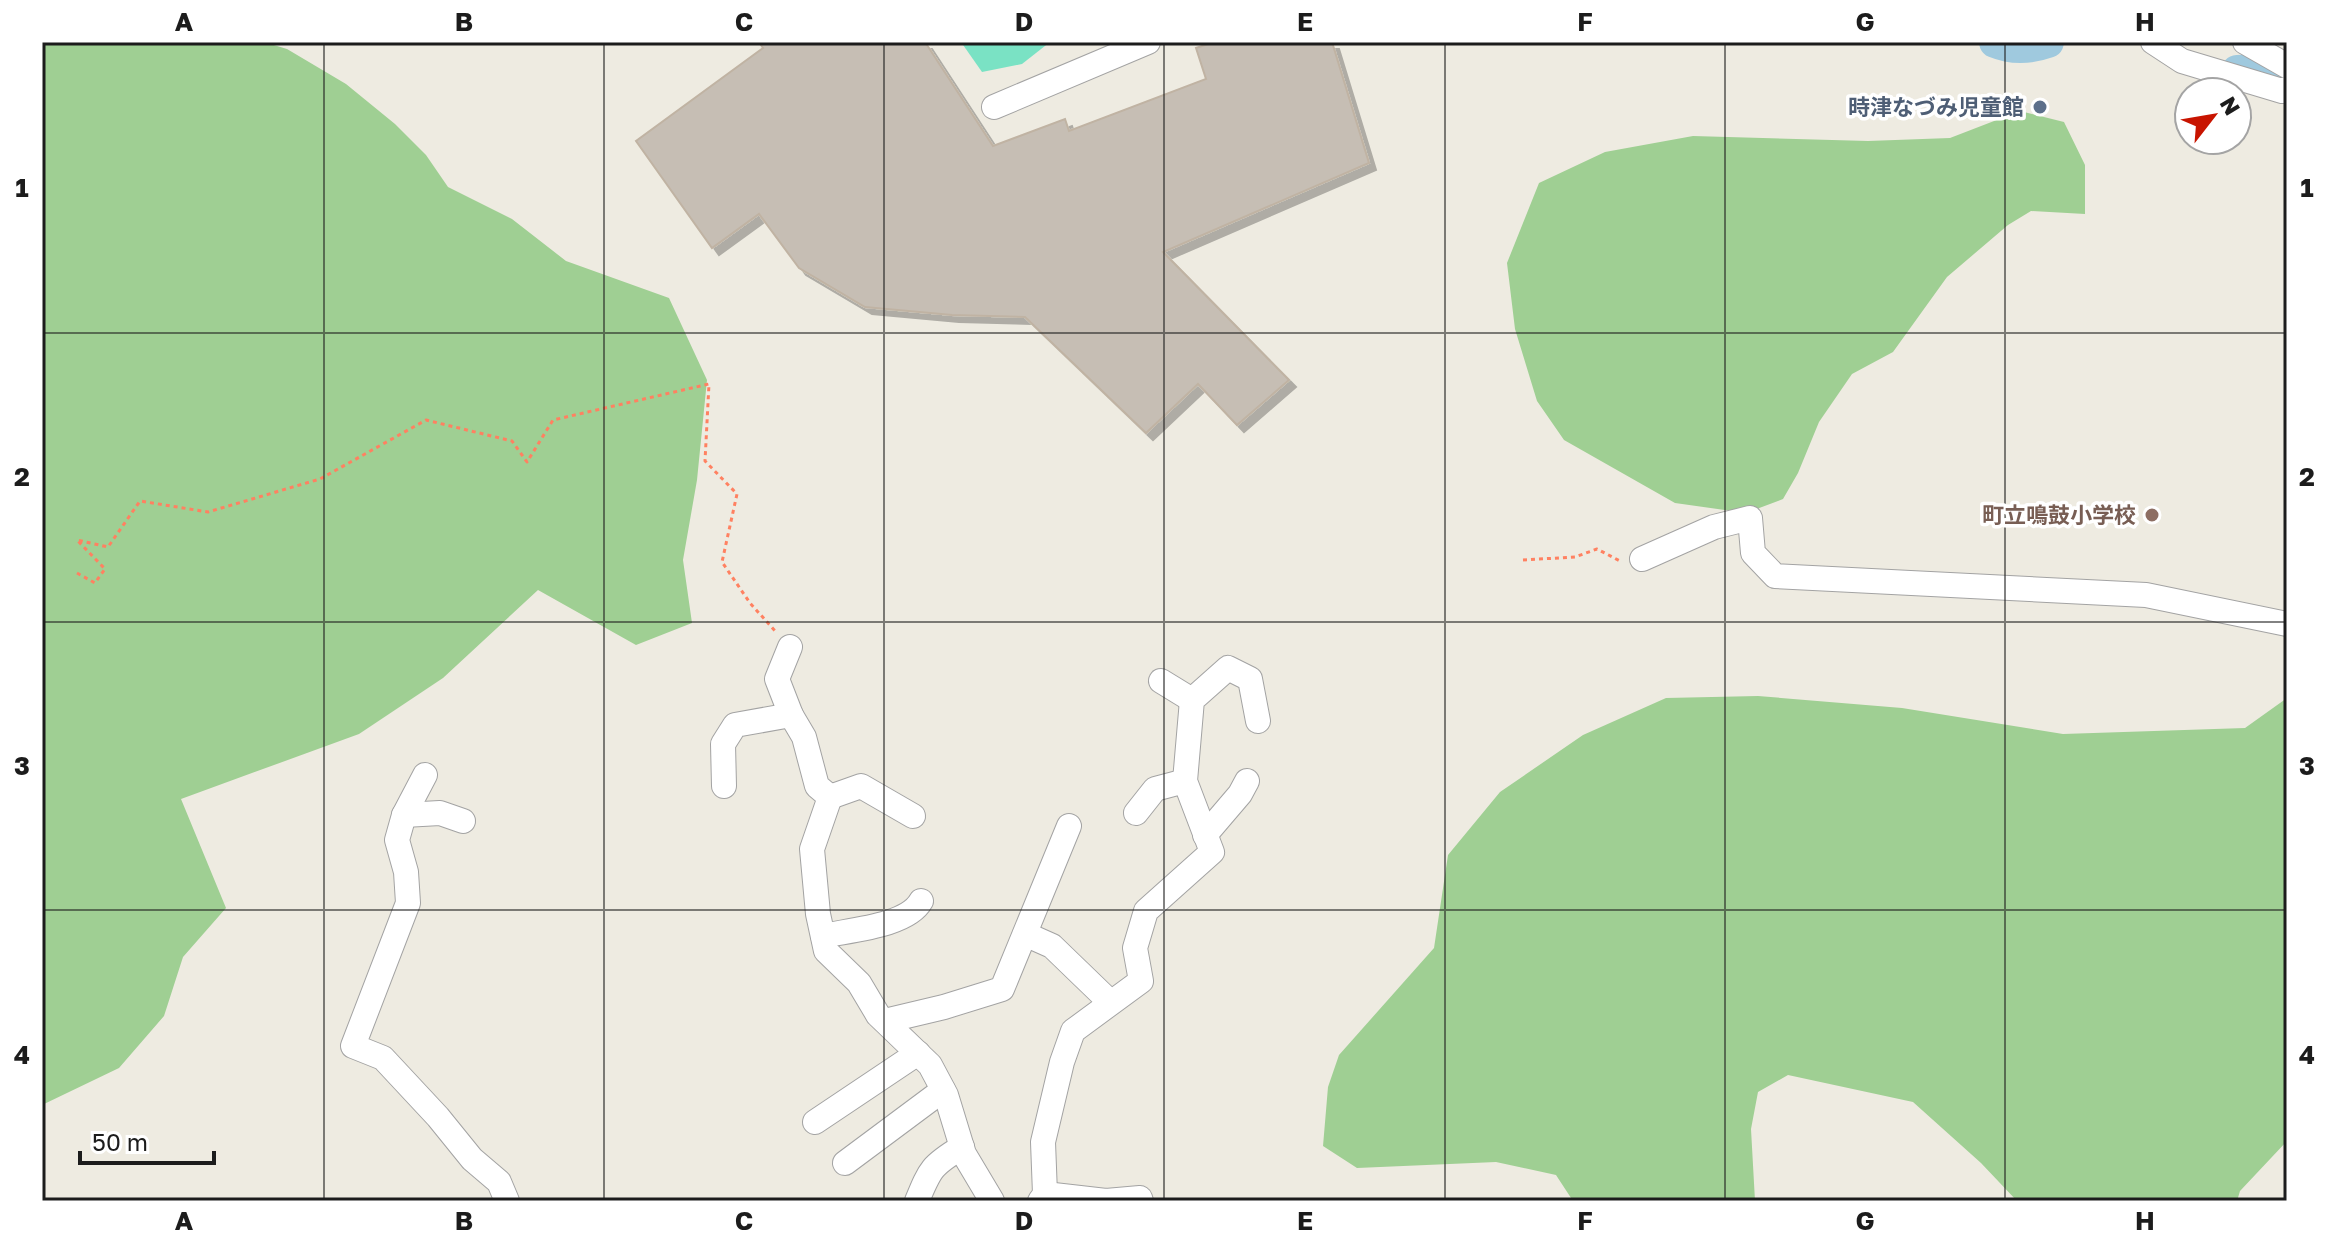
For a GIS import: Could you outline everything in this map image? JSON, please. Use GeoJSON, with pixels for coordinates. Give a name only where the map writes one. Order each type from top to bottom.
{"type":"FeatureCollection","features":[{"type":"Feature","properties":{"kind":"street"},"geometry":{"type":"LineString","coordinates":[[994,107],[1148,42]]}},
{"type":"Feature","properties":{"kind":"street"},"geometry":{"type":"LineString","coordinates":[[2153,42],[2182,61],[2282,91],[2287,89]]}},
{"type":"Feature","properties":{"kind":"street"},"geometry":{"type":"LineString","coordinates":[[2246,42],[2287,66]]}},
{"type":"Feature","properties":{"kind":"street"},"geometry":{"type":"LineString","coordinates":[[1642,559],[1714,527],[1750,518],[1753,553],[1775,576],[2146,595],[2287,624]]}},
{"type":"Feature","properties":{"kind":"street"},"geometry":{"type":"LineString","coordinates":[[790,647],[777,679],[791,715],[804,737],[817,786],[830,797]]}},
{"type":"Feature","properties":{"kind":"street"},"geometry":{"type":"LineString","coordinates":[[1141,1201],[1140,1198],[1106,1201],[1042,1198],[1043,1142],[1062,1062],[1073,1031],[1141,981],[1135,948],[1146,911],[1212,852],[1185,781],[1192,700],[1228,668],[1250,679],[1258,721]]}},
{"type":"Feature","properties":{"kind":"street"},"geometry":{"type":"LineString","coordinates":[[1161,681],[1192,700]]}},
{"type":"Feature","properties":{"kind":"street"},"geometry":{"type":"LineString","coordinates":[[724,786],[723,744],[735,725],[791,715]]}},
{"type":"Feature","properties":{"kind":"street"},"geometry":{"type":"LineString","coordinates":[[425,775],[404,815],[397,840],[406,872],[408,903],[353,1046],[383,1058],[472,1159],[499,1182],[507,1201]]}},
{"type":"Feature","properties":{"kind":"street"},"geometry":{"type":"LineString","coordinates":[[1136,813],[1155,789],[1185,781]]}},
{"type":"Feature","properties":{"kind":"street"},"geometry":{"type":"LineString","coordinates":[[1205,835],[1240,794],[1247,781]]}},
{"type":"Feature","properties":{"kind":"street"},"geometry":{"type":"LineString","coordinates":[[830,797],[861,786],[913,816]]}},
{"type":"Feature","properties":{"kind":"street"},"geometry":{"type":"LineString","coordinates":[[830,797],[812,849],[818,914],[826,951],[859,983],[878,1015],[930,1065],[943,1090],[962,1147],[992,1201]]}},
{"type":"Feature","properties":{"kind":"street"},"geometry":{"type":"LineString","coordinates":[[404,815],[440,813],[463,821]]}},
{"type":"Feature","properties":{"kind":"street"},"geometry":{"type":"LineString","coordinates":[[885,1021],[1002,989],[1069,826]]}},
{"type":"Feature","properties":{"kind":"street"},"geometry":{"type":"LineString","coordinates":[[823,936],[899,920],[916,909],[921,901]]}},
{"type":"Feature","properties":{"kind":"street"},"geometry":{"type":"LineString","coordinates":[[1025,934],[1052,946],[1110,1002]]}},
{"type":"Feature","properties":{"kind":"street"},"geometry":{"type":"LineString","coordinates":[[815,1122],[918,1053]]}},
{"type":"Feature","properties":{"kind":"street"},"geometry":{"type":"LineString","coordinates":[[845,1163],[943,1090]]}},
{"type":"Feature","properties":{"kind":"street"},"geometry":{"type":"LineString","coordinates":[[917,1201],[937,1162],[962,1147]]}},
{"type":"Feature","properties":{"kind":"path"},"geometry":{"type":"LineString","coordinates":[[77,573],[95,583],[105,569],[77,540],[108,547],[140,501],[208,512],[320,479],[426,420],[512,441],[527,462],[553,420],[709,384],[705,461],[737,494],[722,562],[750,603],[790,647]]}},
{"type":"Feature","properties":{"kind":"path"},"geometry":{"type":"LineString","coordinates":[[1523,560],[1575,557],[1597,549],[1622,562],[1642,559]]}},
{"type":"Feature","properties":{"kind":"green space"},"geometry":{"type":"Polygon","coordinates":[[[42,42],[264,42],[287,49],[346,84],[395,124],[426,155],[448,187],[512,219],[566,261],[669,298],[707,380],[697,480],[683,560],[692,623],[636,645],[538,590],[443,678],[359,734],[181,799],[226,908],[183,957],[164,1016],[119,1068],[42,1105],[42,42]]]}},
{"type":"Feature","properties":{"kind":"green space"},"geometry":{"type":"Polygon","coordinates":[[[961,42],[1050,42],[1022,64],[982,72],[961,42]]]}},
{"type":"Feature","properties":{"kind":"green space"},"geometry":{"type":"Polygon","coordinates":[[[2020,111],[2064,122],[2085,165],[2085,214],[2031,211],[2008,225],[1947,277],[1893,352],[1852,374],[1819,422],[1798,473],[1783,499],[1746,513],[1675,503],[1564,440],[1537,401],[1515,329],[1507,263],[1539,183],[1605,152],[1693,136],[1868,141],[1950,138],[2020,111]]]}},
{"type":"Feature","properties":{"kind":"green space"},"geometry":{"type":"Polygon","coordinates":[[[1758,696],[1902,708],[2063,734],[2245,728],[2287,698],[2287,1141],[2240,1191],[2237,1201],[2017,1201],[1981,1163],[1913,1102],[1788,1075],[1758,1092],[1751,1129],[1755,1201],[1573,1201],[1556,1175],[1496,1162],[1357,1168],[1323,1146],[1328,1087],[1339,1055],[1434,948],[1448,855],[1500,792],[1583,735],[1666,698],[1758,696]]]}},
{"type":"Feature","properties":{"kind":"building"},"geometry":{"type":"Polygon","coordinates":[[[759,42],[925,42],[993,146],[1065,119],[1069,131],[1206,79],[1196,48],[1214,42],[1332,42],[1369,163],[1163,252],[1289,380],[1237,425],[1198,384],[1146,433],[1025,317],[952,315],[865,307],[799,268],[759,214],[712,248],[636,141],[763,48],[759,42]]]}},
{"type":"Feature","properties":{"kind":"waterway"},"geometry":{"type":"LineString","coordinates":[[1995,42],[2022,47],[2048,42]]}},
{"type":"Feature","properties":{"kind":"waterway"},"geometry":{"type":"LineString","coordinates":[[2237,71],[2287,69]]}},
{"type":"Feature","properties":{"kind":"place","name":"時津なづみ児童館"},"geometry":{"type":"Point","coordinates":[2040,107]}},
{"type":"Feature","properties":{"kind":"place","name":"町立鳴鼓小学校"},"geometry":{"type":"Point","coordinates":[2152,515]}}]}
